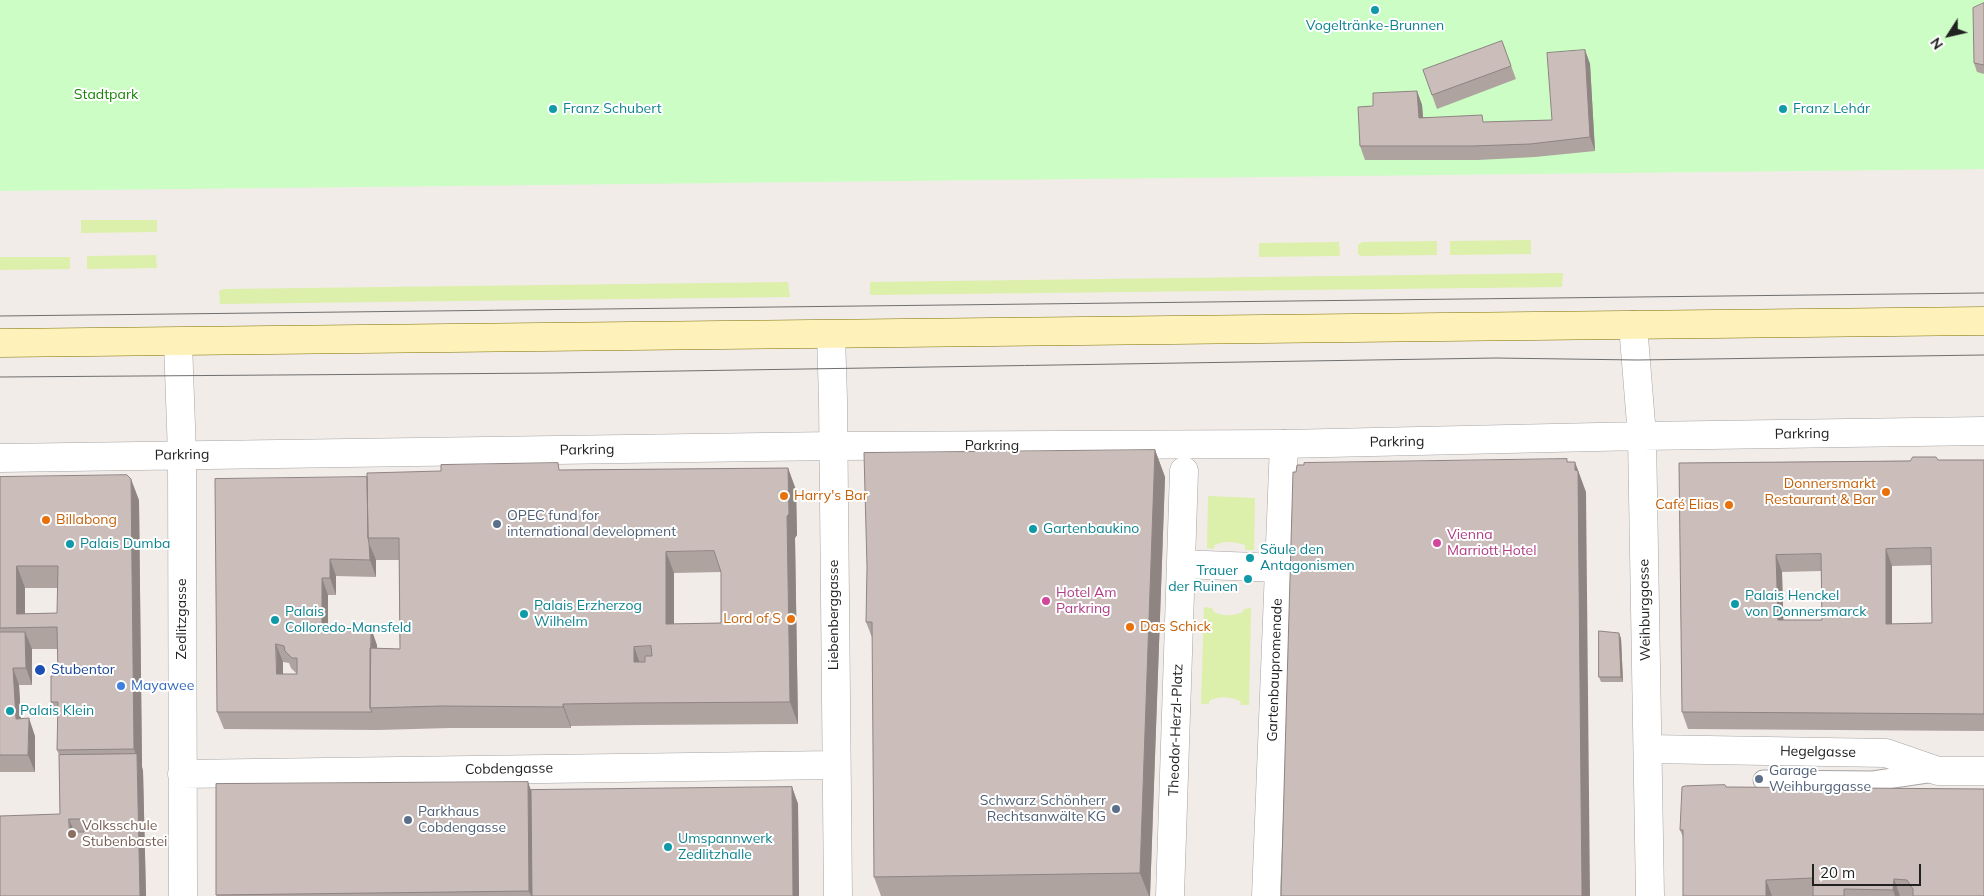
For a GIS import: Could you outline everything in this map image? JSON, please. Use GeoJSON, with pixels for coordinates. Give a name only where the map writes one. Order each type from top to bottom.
{"type":"FeatureCollection","features":[{"type":"Feature","properties":{"kind":"main road"},"geometry":{"type":"LineString","coordinates":[[0,343],[831,335],[1984,320]]}},
{"type":"Feature","properties":{"kind":"street","name":"Weihburggasse"},"geometry":{"type":"LineString","coordinates":[[1633,325],[1642,436],[1650,896]]}},
{"type":"Feature","properties":{"kind":"street","name":"Liebenberggasse"},"geometry":{"type":"LineString","coordinates":[[831,335],[838,896]]}},
{"type":"Feature","properties":{"kind":"street","name":"Zedlitzgasse"},"geometry":{"type":"LineString","coordinates":[[178,342],[182,455],[183,896]]}},
{"type":"Feature","properties":{"kind":"street","name":"Parkring"},"geometry":{"type":"LineString","coordinates":[[0,458],[833,446],[1284,444],[1984,431]]}},
{"type":"Feature","properties":{"kind":"street","name":"Gartenbaupromenade"},"geometry":{"type":"LineString","coordinates":[[1266,896],[1284,444]]}},
{"type":"Feature","properties":{"kind":"street","name":"Theodor-Herzl-Platz"},"geometry":{"type":"LineString","coordinates":[[1170,896],[1184,471]]}},
{"type":"Feature","properties":{"kind":"street"},"geometry":{"type":"LineString","coordinates":[[1181,564],[1279,568]]}},
{"type":"Feature","properties":{"kind":"street","name":"Hegelgasse"},"geometry":{"type":"LineString","coordinates":[[1648,749],[1886,753],[1938,771],[1984,771]]}},
{"type":"Feature","properties":{"kind":"street","name":"Cobdengasse"},"geometry":{"type":"LineString","coordinates":[[182,774],[835,765]]}},
{"type":"Feature","properties":{"kind":"lane"},"geometry":{"type":"LineString","coordinates":[[1763,780],[1873,781],[1938,771]]}},
{"type":"Feature","properties":{"kind":"green space","name":"Stadtpark"},"geometry":{"type":"Polygon","coordinates":[[[0,0],[1984,0],[1984,169],[0,191],[0,0]]]}},
{"type":"Feature","properties":{"kind":"green space"},"geometry":{"type":"Polygon","coordinates":[[[81,220],[157,220],[157,232],[81,233],[81,220]]]}},
{"type":"Feature","properties":{"kind":"green space"},"geometry":{"type":"Polygon","coordinates":[[[1531,240],[1531,254],[1450,255],[1450,241],[1531,240]]]}},
{"type":"Feature","properties":{"kind":"green space"},"geometry":{"type":"Polygon","coordinates":[[[1437,241],[1437,255],[1361,256],[1358,254],[1358,245],[1362,242],[1437,241]]]}},
{"type":"Feature","properties":{"kind":"green space"},"geometry":{"type":"Polygon","coordinates":[[[1339,242],[1340,256],[1259,257],[1259,243],[1339,242]]]}},
{"type":"Feature","properties":{"kind":"green space"},"geometry":{"type":"Polygon","coordinates":[[[156,255],[157,268],[87,269],[87,256],[156,255]]]}},
{"type":"Feature","properties":{"kind":"green space"},"geometry":{"type":"Polygon","coordinates":[[[0,257],[70,257],[70,269],[0,270],[0,257]]]}},
{"type":"Feature","properties":{"kind":"green space"},"geometry":{"type":"Polygon","coordinates":[[[1563,273],[1562,287],[870,295],[870,282],[1563,273]]]}},
{"type":"Feature","properties":{"kind":"green space"},"geometry":{"type":"Polygon","coordinates":[[[788,282],[790,297],[220,304],[219,291],[223,289],[788,282]]]}},
{"type":"Feature","properties":{"kind":"green space"},"geometry":{"type":"Polygon","coordinates":[[[1208,496],[1255,498],[1254,550],[1245,550],[1245,545],[1230,542],[1218,543],[1213,549],[1207,548],[1208,496]]]}},
{"type":"Feature","properties":{"kind":"green space"},"geometry":{"type":"Polygon","coordinates":[[[1204,607],[1212,608],[1213,611],[1220,614],[1228,615],[1251,608],[1249,705],[1241,705],[1240,701],[1224,697],[1213,699],[1209,701],[1209,704],[1201,704],[1204,607]]]}},
{"type":"Feature","properties":{"kind":"building"},"geometry":{"type":"Polygon","coordinates":[[[1984,3],[1984,65],[1974,63],[1973,8],[1984,3]]]}},
{"type":"Feature","properties":{"kind":"building"},"geometry":{"type":"Polygon","coordinates":[[[1502,41],[1511,66],[1432,95],[1423,70],[1502,41]]]}},
{"type":"Feature","properties":{"kind":"building"},"geometry":{"type":"Polygon","coordinates":[[[1585,50],[1590,137],[1530,144],[1360,146],[1358,107],[1373,106],[1373,93],[1417,91],[1419,118],[1482,115],[1483,122],[1552,120],[1547,53],[1585,50]]]}},
{"type":"Feature","properties":{"kind":"building"},"geometry":{"type":"Polygon","coordinates":[[[1155,450],[1140,873],[874,877],[872,622],[866,622],[867,567],[864,453],[1155,450]]]}},
{"type":"Feature","properties":{"kind":"building"},"geometry":{"type":"Polygon","coordinates":[[[1913,457],[1936,457],[1938,460],[1984,460],[1984,714],[1682,712],[1679,463],[1910,461],[1913,457]],[[1931,548],[1886,549],[1886,624],[1932,623],[1931,548]],[[1821,554],[1776,555],[1778,620],[1822,620],[1821,554]]]}},
{"type":"Feature","properties":{"kind":"building"},"geometry":{"type":"Polygon","coordinates":[[[1567,459],[1567,462],[1575,462],[1575,470],[1578,471],[1582,896],[1281,896],[1293,472],[1296,472],[1297,465],[1304,465],[1304,463],[1567,459]]]}},
{"type":"Feature","properties":{"kind":"building"},"geometry":{"type":"Polygon","coordinates":[[[558,463],[559,470],[788,468],[790,702],[563,704],[563,707],[442,706],[370,708],[370,648],[400,649],[399,538],[368,538],[367,473],[441,471],[441,465],[558,463]],[[714,551],[666,552],[666,624],[721,623],[721,572],[714,551]],[[651,646],[634,647],[634,662],[645,662],[645,656],[652,656],[651,646]]]}},
{"type":"Feature","properties":{"kind":"building"},"geometry":{"type":"Polygon","coordinates":[[[127,475],[131,479],[134,749],[57,750],[58,702],[51,702],[51,676],[58,675],[57,627],[0,628],[0,477],[127,475]],[[17,566],[17,614],[57,613],[58,566],[17,566]]]}},
{"type":"Feature","properties":{"kind":"building","name":"Palais Colloredo-Mansfeld"},"geometry":{"type":"Polygon","coordinates":[[[367,477],[370,560],[330,559],[330,578],[322,578],[322,629],[371,628],[370,708],[372,712],[217,712],[215,479],[367,477]],[[276,644],[277,674],[297,674],[297,658],[292,658],[285,651],[284,646],[276,644]]]}},
{"type":"Feature","properties":{"kind":"building"},"geometry":{"type":"Polygon","coordinates":[[[1599,631],[1619,633],[1621,677],[1599,677],[1599,631]]]}},
{"type":"Feature","properties":{"kind":"building","name":"Palais Klein"},"geometry":{"type":"Polygon","coordinates":[[[0,632],[25,632],[26,668],[13,668],[16,719],[29,718],[28,755],[0,755],[0,632]]]}},
{"type":"Feature","properties":{"kind":"building","name":"Volksschule Stubenbastei"},"geometry":{"type":"Polygon","coordinates":[[[137,754],[140,896],[0,896],[0,816],[60,814],[59,755],[137,754]],[[69,819],[70,832],[84,832],[84,819],[69,819]]]}},
{"type":"Feature","properties":{"kind":"building"},"geometry":{"type":"Polygon","coordinates":[[[528,782],[529,891],[216,895],[216,784],[528,782]]]}},
{"type":"Feature","properties":{"kind":"building"},"geometry":{"type":"Polygon","coordinates":[[[1725,785],[1726,787],[1984,789],[1984,896],[1913,896],[1913,889],[1907,880],[1894,879],[1893,890],[1844,889],[1844,896],[1813,896],[1813,878],[1766,880],[1766,896],[1683,896],[1683,830],[1680,830],[1682,787],[1725,785]]]}},
{"type":"Feature","properties":{"kind":"building","name":"Umspannwerk Zedlitzhalle"},"geometry":{"type":"Polygon","coordinates":[[[792,787],[793,896],[532,896],[531,790],[792,787]]]}},
{"type":"Feature","properties":{"kind":"tram line"},"geometry":{"type":"LineString","coordinates":[[0,316],[1984,293]]}},
{"type":"Feature","properties":{"kind":"tram line"},"geometry":{"type":"LineString","coordinates":[[0,377],[553,373],[1496,358],[1637,360],[1984,355]]}},
{"type":"Feature","properties":{"kind":"place","name":"Vogeltränke-Brunnen"},"geometry":{"type":"Point","coordinates":[1375,10]}},
{"type":"Feature","properties":{"kind":"place","name":"Franz Schubert"},"geometry":{"type":"Point","coordinates":[553,109]}},
{"type":"Feature","properties":{"kind":"place","name":"Franz Lehár"},"geometry":{"type":"Point","coordinates":[1783,109]}},
{"type":"Feature","properties":{"kind":"place","name":"Donnersmarkt Restaurant & Bar"},"geometry":{"type":"Point","coordinates":[1886,492]}},
{"type":"Feature","properties":{"kind":"place","name":"Harry's Bar"},"geometry":{"type":"Point","coordinates":[784,496]}},
{"type":"Feature","properties":{"kind":"place","name":"Café Elias"},"geometry":{"type":"Point","coordinates":[1729,505]}},
{"type":"Feature","properties":{"kind":"place","name":"Billabong"},"geometry":{"type":"Point","coordinates":[46,520]}},
{"type":"Feature","properties":{"kind":"place","name":"OPEC fund for international development"},"geometry":{"type":"Point","coordinates":[497,524]}},
{"type":"Feature","properties":{"kind":"place","name":"Gartenbaukino"},"geometry":{"type":"Point","coordinates":[1033,529]}},
{"type":"Feature","properties":{"kind":"place","name":"Vienna Marriott Hotel"},"geometry":{"type":"Point","coordinates":[1437,543]}},
{"type":"Feature","properties":{"kind":"place","name":"Palais Dumba"},"geometry":{"type":"Point","coordinates":[70,544]}},
{"type":"Feature","properties":{"kind":"place","name":"Säule den Antagonismen"},"geometry":{"type":"Point","coordinates":[1250,558]}},
{"type":"Feature","properties":{"kind":"place","name":"Trauer der Ruinen"},"geometry":{"type":"Point","coordinates":[1248,579]}},
{"type":"Feature","properties":{"kind":"place","name":"Hotel Am Parkring"},"geometry":{"type":"Point","coordinates":[1046,601]}},
{"type":"Feature","properties":{"kind":"place","name":"Palais Henckel von Donnersmarck"},"geometry":{"type":"Point","coordinates":[1735,604]}},
{"type":"Feature","properties":{"kind":"place","name":"Palais Erzherzog Wilhelm"},"geometry":{"type":"Point","coordinates":[524,614]}},
{"type":"Feature","properties":{"kind":"place","name":"Lord of S"},"geometry":{"type":"Point","coordinates":[791,619]}},
{"type":"Feature","properties":{"kind":"place","name":"Palais Colloredo-Mansfeld"},"geometry":{"type":"Point","coordinates":[275,620]}},
{"type":"Feature","properties":{"kind":"place","name":"Das Schick"},"geometry":{"type":"Point","coordinates":[1130,627]}},
{"type":"Feature","properties":{"kind":"place","name":"Stubentor"},"geometry":{"type":"Point","coordinates":[40,670]}},
{"type":"Feature","properties":{"kind":"place","name":"Mayawee"},"geometry":{"type":"Point","coordinates":[121,686]}},
{"type":"Feature","properties":{"kind":"place","name":"Palais Klein"},"geometry":{"type":"Point","coordinates":[10,711]}},
{"type":"Feature","properties":{"kind":"place","name":"Garage Weihburggasse"},"geometry":{"type":"Point","coordinates":[1759,779]}},
{"type":"Feature","properties":{"kind":"place","name":"Schwarz Schönherr Rechtsanwälte KG"},"geometry":{"type":"Point","coordinates":[1116,809]}},
{"type":"Feature","properties":{"kind":"place","name":"Parkhaus Cobdengasse"},"geometry":{"type":"Point","coordinates":[408,820]}},
{"type":"Feature","properties":{"kind":"place","name":"Volksschule Stubenbastei"},"geometry":{"type":"Point","coordinates":[72,834]}},
{"type":"Feature","properties":{"kind":"place","name":"Umspannwerk Zedlitzhalle"},"geometry":{"type":"Point","coordinates":[668,847]}}]}
